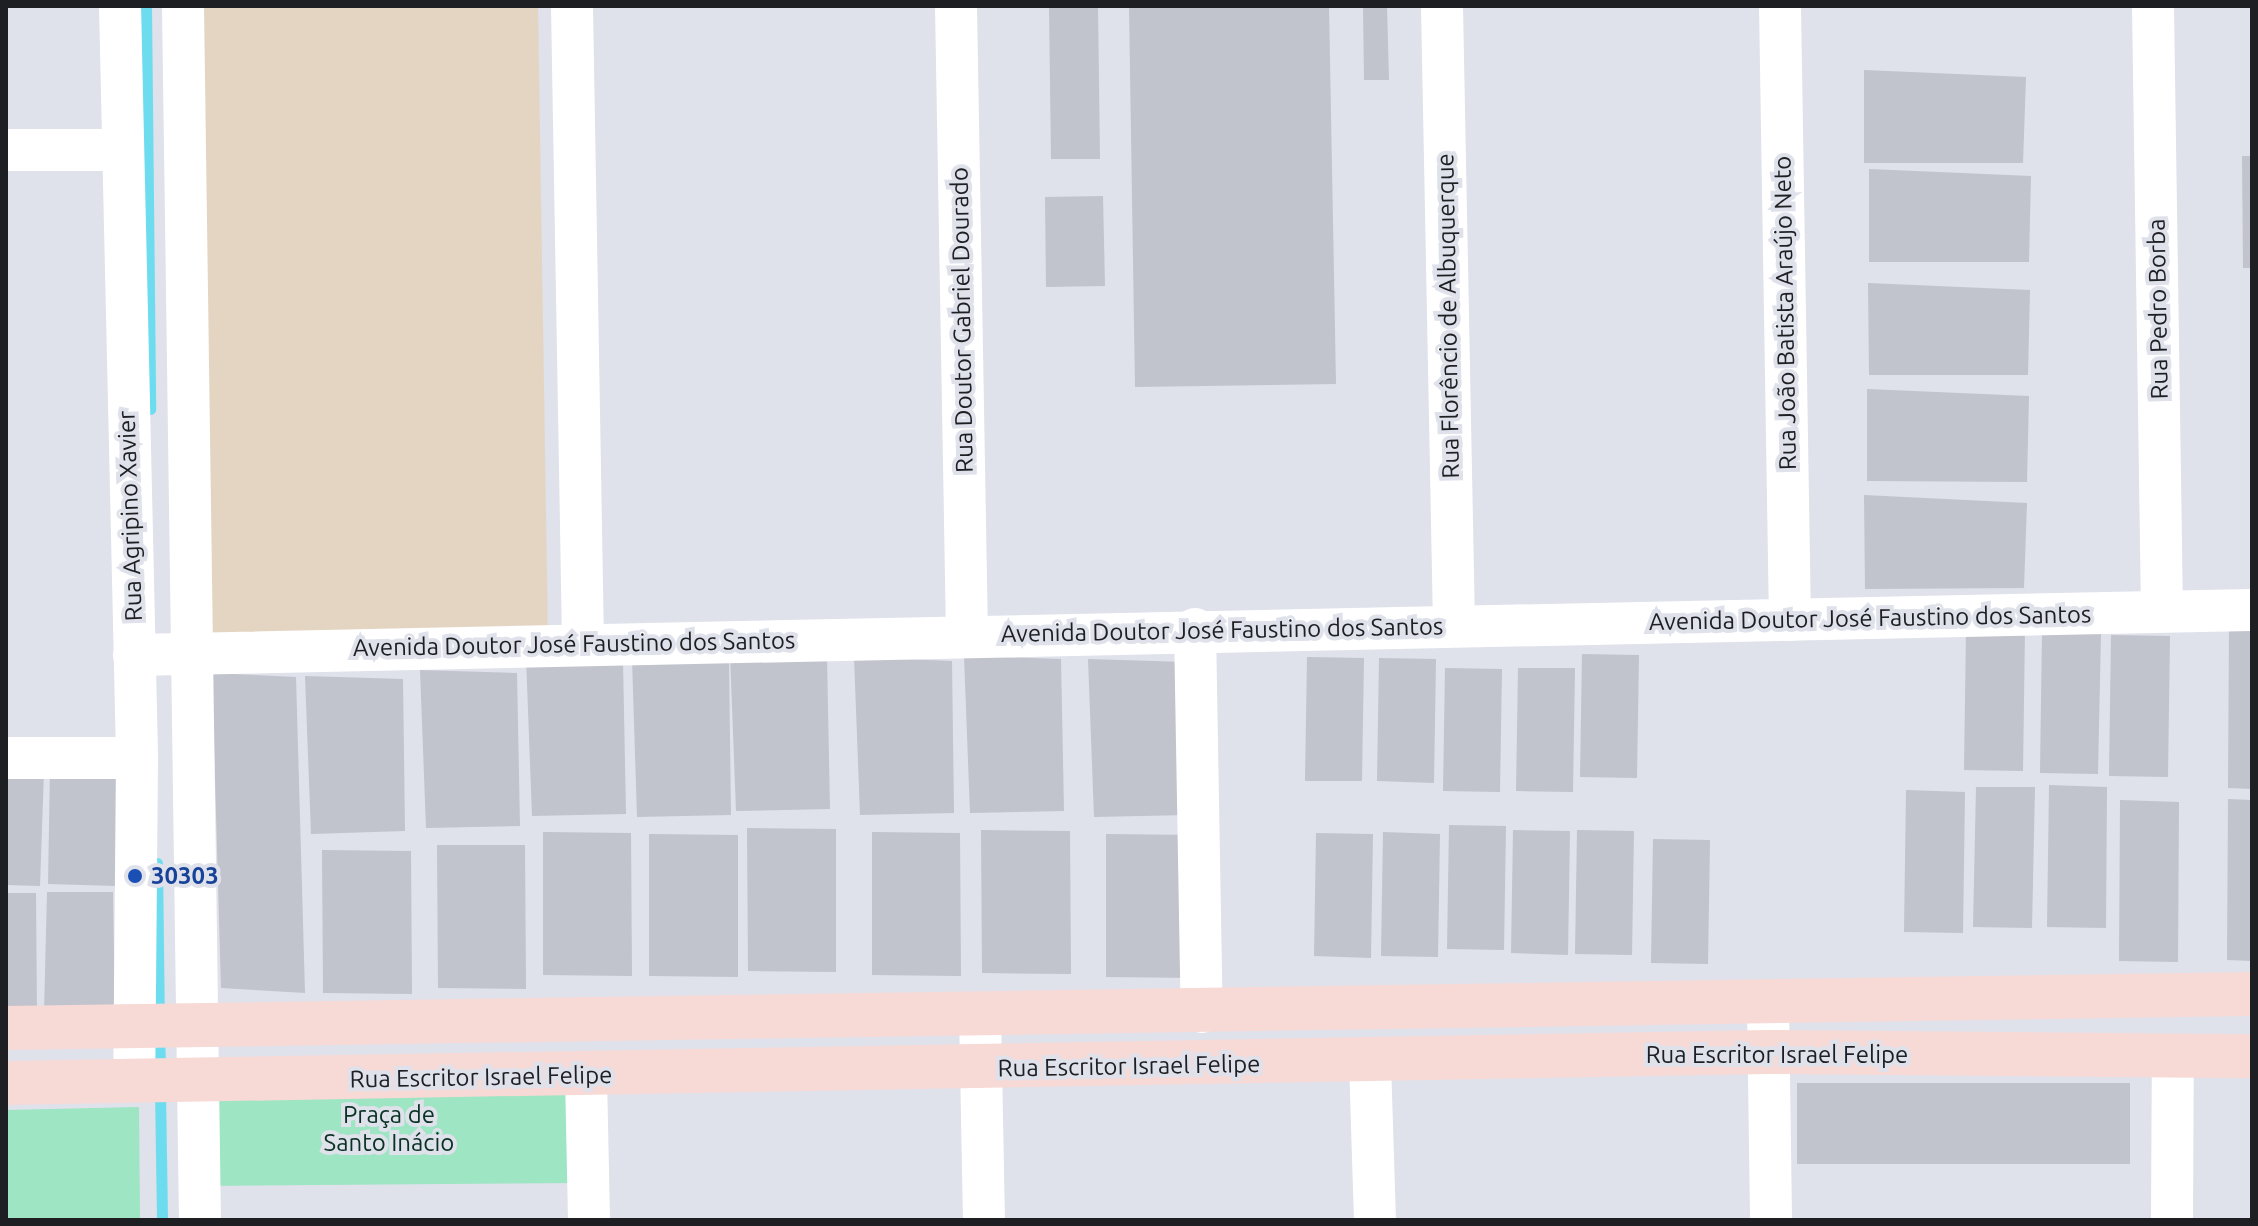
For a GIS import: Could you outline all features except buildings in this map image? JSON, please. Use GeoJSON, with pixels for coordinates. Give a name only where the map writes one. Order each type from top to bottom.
{"type":"FeatureCollection","features":[{"type":"Feature","properties":{"kind":"street","name":"Rua Agripino Xavier"},"geometry":{"type":"LineString","coordinates":[[120,6],[119,150],[163,654],[137,758],[134,1080]]}},
{"type":"Feature","properties":{"kind":"street"},"geometry":{"type":"LineString","coordinates":[[183,6],[163,654],[201,1023],[200,1220]]}},
{"type":"Feature","properties":{"kind":"street"},"geometry":{"type":"LineString","coordinates":[[572,6],[583,643]]}},
{"type":"Feature","properties":{"kind":"street","name":"Rua Doutor Gabriel Dourado"},"geometry":{"type":"LineString","coordinates":[[956,6],[967,634]]}},
{"type":"Feature","properties":{"kind":"street","name":"Rua Florêncio de Albuquerque"},"geometry":{"type":"LineString","coordinates":[[1442,6],[1454,626]]}},
{"type":"Feature","properties":{"kind":"street","name":"Rua João Batista Araújo Neto"},"geometry":{"type":"LineString","coordinates":[[1780,6],[1790,620]]}},
{"type":"Feature","properties":{"kind":"street","name":"Rua Pedro Borba"},"geometry":{"type":"LineString","coordinates":[[2153,6],[2162,611]]}},
{"type":"Feature","properties":{"kind":"street"},"geometry":{"type":"LineString","coordinates":[[6,150],[119,150]]}},
{"type":"Feature","properties":{"kind":"street","name":"Avenida Doutor José Faustino dos Santos"},"geometry":{"type":"LineString","coordinates":[[163,654],[1195,629],[2252,610]]}},
{"type":"Feature","properties":{"kind":"street"},"geometry":{"type":"LineString","coordinates":[[1195,629],[1202,1012]]}},
{"type":"Feature","properties":{"kind":"street"},"geometry":{"type":"LineString","coordinates":[[6,758],[137,758]]}},
{"type":"Feature","properties":{"kind":"street"},"geometry":{"type":"LineString","coordinates":[[6,1028],[2252,994]]}},
{"type":"Feature","properties":{"kind":"street"},"geometry":{"type":"LineString","coordinates":[[1768,1003],[1771,1220]]}},
{"type":"Feature","properties":{"kind":"street"},"geometry":{"type":"LineString","coordinates":[[980,1013],[984,1220]]}},
{"type":"Feature","properties":{"kind":"street","name":"Rua Escritor Israel Felipe"},"geometry":{"type":"LineString","coordinates":[[6,1083],[586,1076],[1768,1052],[2252,1056]]}},
{"type":"Feature","properties":{"kind":"street"},"geometry":{"type":"LineString","coordinates":[[2172,1220],[2173,1056]]}},
{"type":"Feature","properties":{"kind":"street"},"geometry":{"type":"LineString","coordinates":[[1370,1062],[1375,1220]]}},
{"type":"Feature","properties":{"kind":"street"},"geometry":{"type":"LineString","coordinates":[[586,1076],[589,1220]]}},
{"type":"Feature","properties":{"kind":"shaded area"},"geometry":{"type":"Polygon","coordinates":[[[202,6],[538,6],[548,640],[212,635],[202,6]]]}},
{"type":"Feature","properties":{"kind":"green space","name":"Praça de Santo Inácio"},"geometry":{"type":"Polygon","coordinates":[[[577,1072],[579,1183],[201,1186],[199,1073],[577,1072]]]}},
{"type":"Feature","properties":{"kind":"green space"},"geometry":{"type":"Polygon","coordinates":[[[139,1107],[140,1220],[6,1220],[6,1110],[139,1107]]]}},
{"type":"Feature","properties":{"kind":"waterway"},"geometry":{"type":"LineString","coordinates":[[146,6],[150,409]]}},
{"type":"Feature","properties":{"kind":"waterway"},"geometry":{"type":"LineString","coordinates":[[157,863],[159,1017]]}},
{"type":"Feature","properties":{"kind":"waterway"},"geometry":{"type":"LineString","coordinates":[[159,1035],[160,1073]]}},
{"type":"Feature","properties":{"kind":"waterway"},"geometry":{"type":"LineString","coordinates":[[160,1090],[162,1220]]}},
{"type":"Feature","properties":{"kind":"place","name":"30303"},"geometry":{"type":"Point","coordinates":[135,876]}}]}
